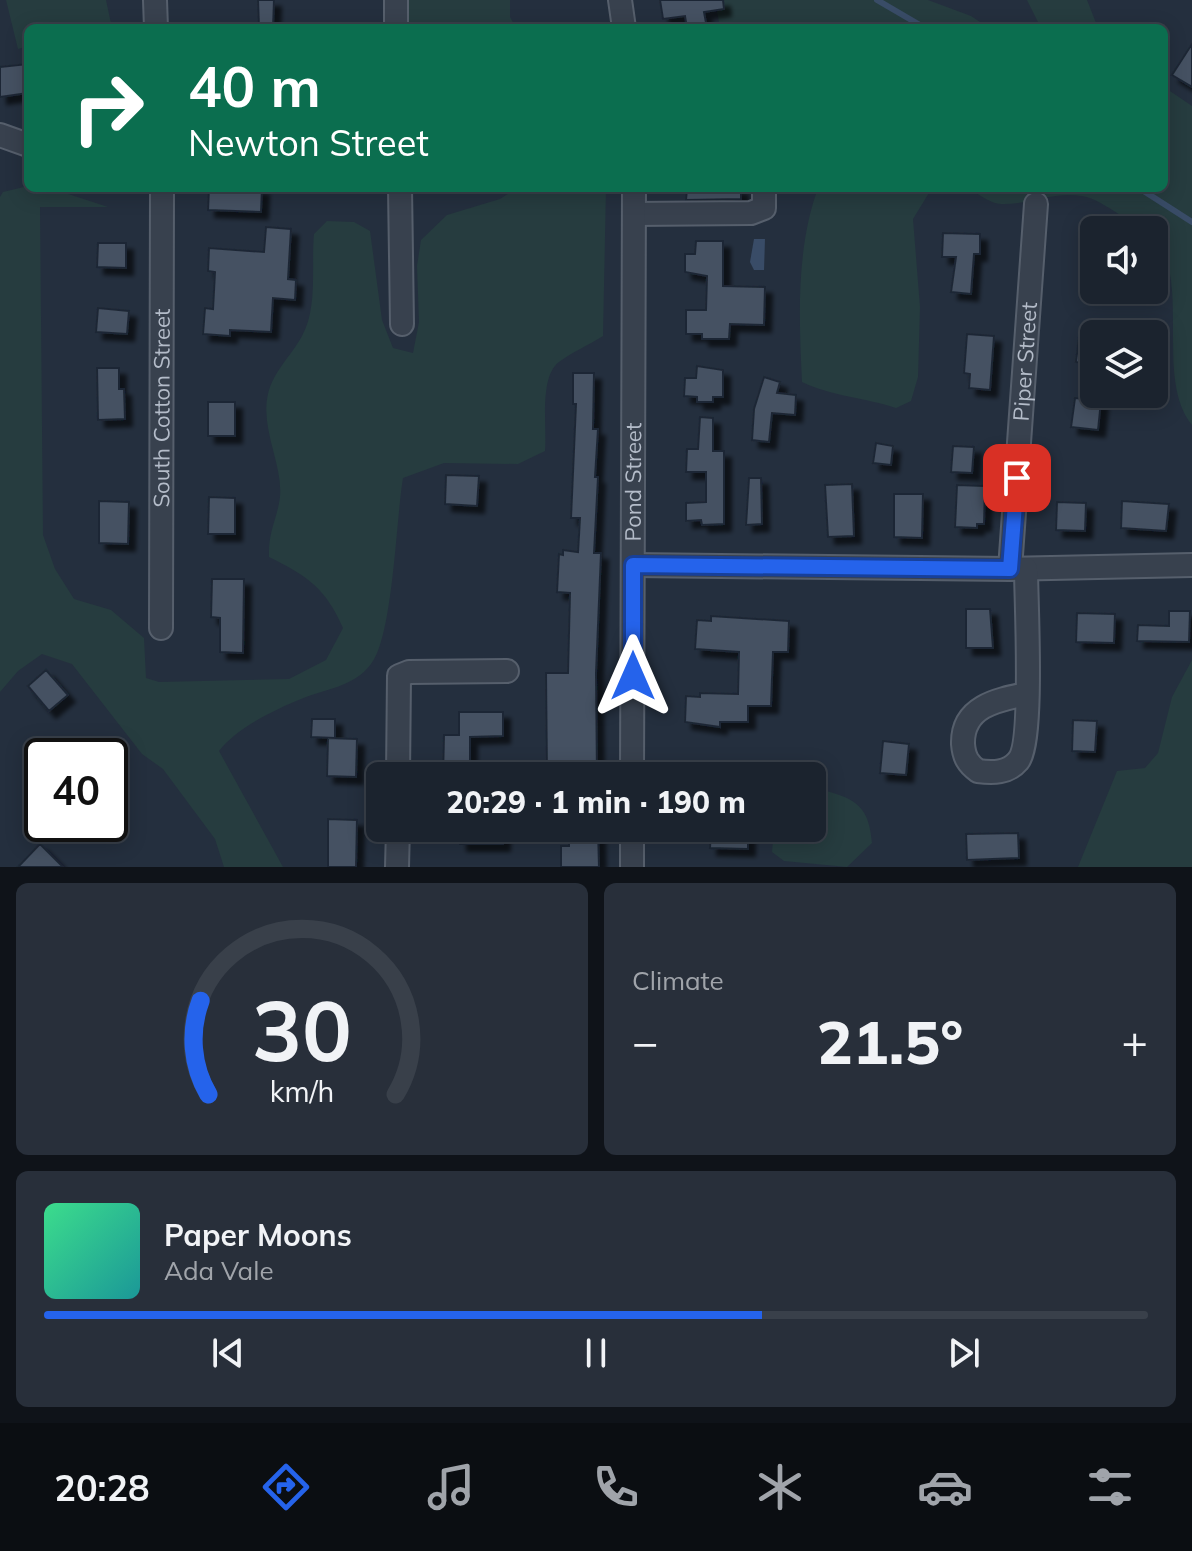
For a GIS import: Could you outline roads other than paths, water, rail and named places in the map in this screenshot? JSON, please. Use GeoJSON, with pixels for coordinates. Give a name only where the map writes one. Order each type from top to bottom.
{"type":"FeatureCollection","features":[{"type":"Feature","properties":{"kind":"street"},"geometry":{"type":"LineString","coordinates":[[155,0],[156,24]]}},
{"type":"Feature","properties":{"kind":"street"},"geometry":{"type":"LineString","coordinates":[[396,0],[396,24]]}},
{"type":"Feature","properties":{"kind":"street"},"geometry":{"type":"LineString","coordinates":[[620,0],[623,24]]}},
{"type":"Feature","properties":{"kind":"street"},"geometry":{"type":"LineString","coordinates":[[0,135],[24,144]]}},
{"type":"Feature","properties":{"kind":"street","name":"South Cotton Street"},"geometry":{"type":"LineString","coordinates":[[161,628],[162,192]]}},
{"type":"Feature","properties":{"kind":"street"},"geometry":{"type":"LineString","coordinates":[[400,192],[402,324]]}},
{"type":"Feature","properties":{"kind":"street","name":"Pond Street"},"geometry":{"type":"LineString","coordinates":[[632,762],[634,192]]}},
{"type":"Feature","properties":{"kind":"street"},"geometry":{"type":"LineString","coordinates":[[634,214],[751,213],[764,208],[764,192]]}},
{"type":"Feature","properties":{"kind":"street","name":"Piper Street"},"geometry":{"type":"LineString","coordinates":[[1026,694],[1018,569],[1036,204]]}},
{"type":"Feature","properties":{"kind":"street"},"geometry":{"type":"LineString","coordinates":[[633,565],[1018,569],[1192,565]]}},
{"type":"Feature","properties":{"kind":"street"},"geometry":{"type":"LineString","coordinates":[[398,762],[399,676],[409,672],[507,671]]}},
{"type":"Feature","properties":{"kind":"street"},"geometry":{"type":"LineString","coordinates":[[397,867],[398,842]]}},
{"type":"Feature","properties":{"kind":"street"},"geometry":{"type":"LineString","coordinates":[[632,842],[632,867]]}},
{"type":"Feature","properties":{"kind":"water"},"geometry":{"type":"Polygon","coordinates":[[[754,239],[765,239],[764,270],[754,270],[750,262],[754,239]]]}},
{"type":"Feature","properties":{"kind":"waterway"},"geometry":{"type":"LineString","coordinates":[[877,0],[918,24]]}},
{"type":"Feature","properties":{"kind":"waterway"},"geometry":{"type":"LineString","coordinates":[[1145,192],[1192,222]]}}]}
